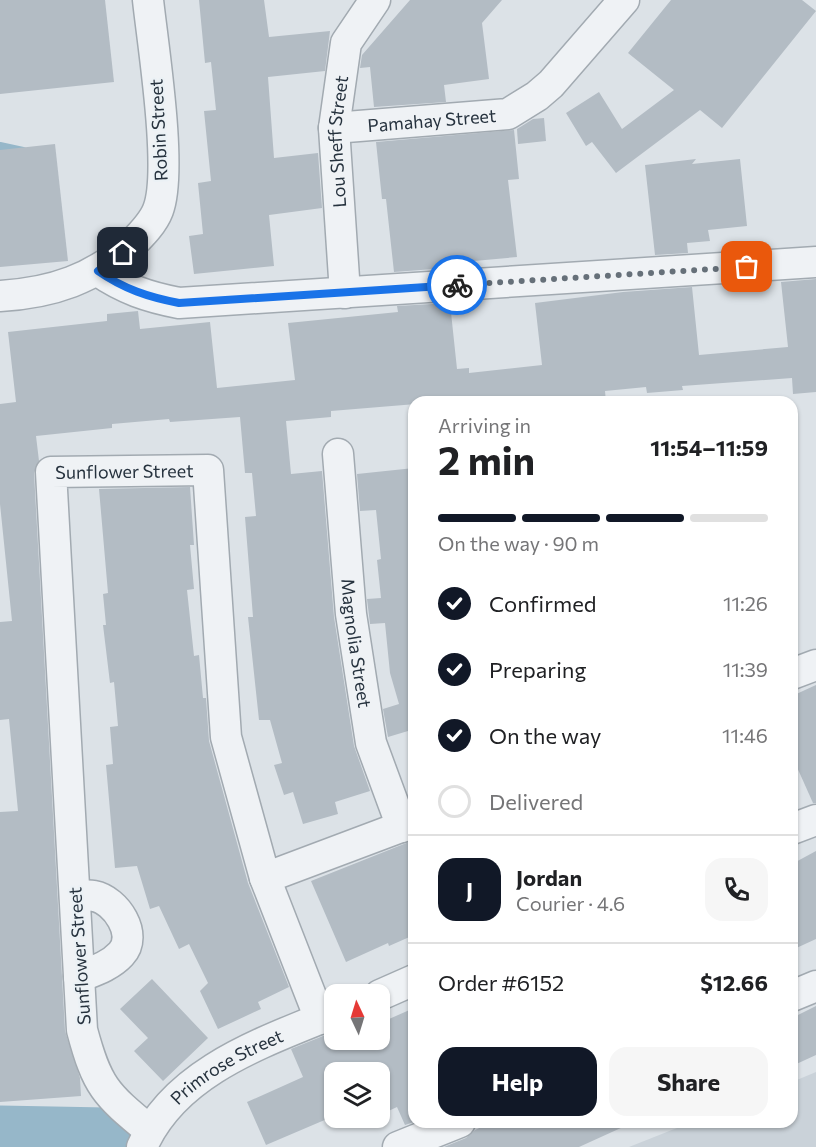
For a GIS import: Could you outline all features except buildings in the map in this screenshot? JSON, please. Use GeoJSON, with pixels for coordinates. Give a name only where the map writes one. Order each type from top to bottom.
{"type":"FeatureCollection","features":[{"type":"Feature","properties":{"kind":"street","name":"Robin Street"},"geometry":{"type":"LineString","coordinates":[[0,296],[49,291],[98,271],[144,232],[158,210],[162,182],[162,148],[148,0]]}},
{"type":"Feature","properties":{"kind":"street","name":"Lou Sheff Street"},"geometry":{"type":"LineString","coordinates":[[345,292],[333,128],[346,43],[375,0]]}},
{"type":"Feature","properties":{"kind":"street","name":"Pamahay Street"},"geometry":{"type":"LineString","coordinates":[[333,128],[508,114],[537,96],[551,84],[624,0]]}},
{"type":"Feature","properties":{"kind":"street"},"geometry":{"type":"LineString","coordinates":[[98,271],[119,285],[148,297],[179,303],[816,262]]}},
{"type":"Feature","properties":{"kind":"street","name":"Magnolia Street"},"geometry":{"type":"LineString","coordinates":[[338,454],[351,614],[371,743],[408,825]]}},
{"type":"Feature","properties":{"kind":"street","name":"Sunflower Street"},"geometry":{"type":"LineString","coordinates":[[146,1139],[110,1098],[92,1069],[82,1030],[51,472],[208,470],[226,737],[265,878],[324,1009]]}},
{"type":"Feature","properties":{"kind":"street"},"geometry":{"type":"LineString","coordinates":[[798,826],[816,819]]}},
{"type":"Feature","properties":{"kind":"street"},"geometry":{"type":"LineString","coordinates":[[265,878],[408,825]]}},
{"type":"Feature","properties":{"kind":"street"},"geometry":{"type":"LineString","coordinates":[[75,896],[95,896],[110,903],[124,921],[128,934],[123,953],[105,967],[80,977]]}},
{"type":"Feature","properties":{"kind":"street"},"geometry":{"type":"LineString","coordinates":[[390,990],[408,982]]}},
{"type":"Feature","properties":{"kind":"street"},"geometry":{"type":"LineString","coordinates":[[798,994],[816,986]]}},
{"type":"Feature","properties":{"kind":"street","name":"Primrose Street"},"geometry":{"type":"LineString","coordinates":[[146,1139],[190,1085],[252,1045],[324,1017]]}},
{"type":"Feature","properties":{"kind":"street"},"geometry":{"type":"LineString","coordinates":[[398,1147],[445,1128]]}},
{"type":"Feature","properties":{"kind":"shaded area"},"geometry":{"type":"Polygon","coordinates":[[[816,1072],[816,1147],[629,1147],[677,1128],[798,1128],[798,1080],[816,1072]]]}},
{"type":"Feature","properties":{"kind":"waterway"},"geometry":{"type":"LineString","coordinates":[[0,146],[23,151]]}},
{"type":"Feature","properties":{"kind":"waterway"},"geometry":{"type":"LineString","coordinates":[[0,1131],[106,1133]]}},
{"type":"Feature","properties":{"kind":"way so far"},"geometry":{"type":"LineString","coordinates":[[457,285],[747,267]]}},
{"type":"Feature","properties":{"kind":"route"},"geometry":{"type":"LineString","coordinates":[[123,253],[98,271],[119,285],[148,297],[179,303],[457,285]]}}]}
